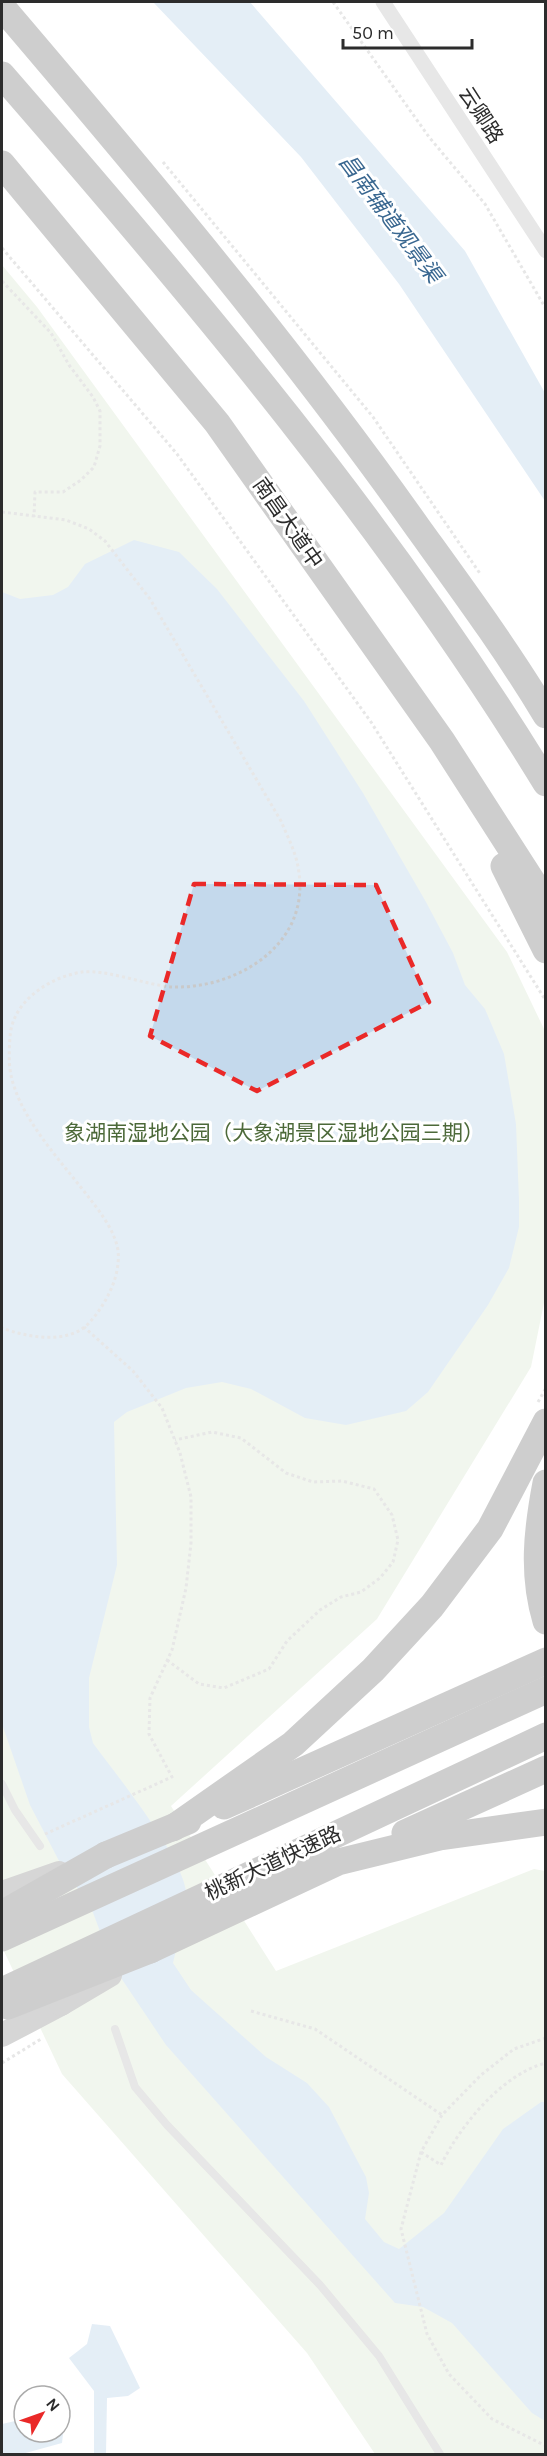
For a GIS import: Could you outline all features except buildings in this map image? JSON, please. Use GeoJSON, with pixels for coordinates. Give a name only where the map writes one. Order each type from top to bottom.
{"type":"FeatureCollection","features":[{"type":"Feature","properties":{"kind":"highway"},"geometry":{"type":"LineString","coordinates":[[2,7],[194,233],[351,432],[514,662],[546,713]]}},
{"type":"Feature","properties":{"kind":"highway"},"geometry":{"type":"LineString","coordinates":[[2,75],[135,228],[323,460],[497,703],[546,783]]}},
{"type":"Feature","properties":{"kind":"highway","name":"南昌大道中"},"geometry":{"type":"LineString","coordinates":[[2,164],[217,423],[442,741],[546,903]]}},
{"type":"Feature","properties":{"kind":"highway"},"geometry":{"type":"LineString","coordinates":[[442,741],[546,950]]}},
{"type":"Feature","properties":{"kind":"highway"},"geometry":{"type":"LineString","coordinates":[[173,1828],[293,1744],[373,1670],[432,1606],[490,1529],[540,1415]]}},
{"type":"Feature","properties":{"kind":"highway"},"geometry":{"type":"LineString","coordinates":[[546,1483],[536,1537],[539,1599],[546,1621]]}},
{"type":"Feature","properties":{"kind":"highway"},"geometry":{"type":"LineString","coordinates":[[2,1914],[106,1855],[295,1776],[546,1662]]}},
{"type":"Feature","properties":{"kind":"highway"},"geometry":{"type":"LineString","coordinates":[[2,1938],[546,1690]]}},
{"type":"Feature","properties":{"kind":"highway","name":"桃新大道快速路"},"geometry":{"type":"LineString","coordinates":[[2,1991],[546,1736]]}},
{"type":"Feature","properties":{"kind":"highway"},"geometry":{"type":"LineString","coordinates":[[2,2008],[150,1950],[338,1862],[546,1769]]}},
{"type":"Feature","properties":{"kind":"highway"},"geometry":{"type":"LineString","coordinates":[[338,1862],[440,1837],[546,1822]]}},
{"type":"Feature","properties":{"kind":"main road"},"geometry":{"type":"LineString","coordinates":[[2,1893],[106,1855]]}},
{"type":"Feature","properties":{"kind":"main road"},"geometry":{"type":"LineString","coordinates":[[2,2035],[61,2004],[150,1950]]}},
{"type":"Feature","properties":{"kind":"street","name":"云卿路"},"geometry":{"type":"LineString","coordinates":[[383,2],[546,251]]}},
{"type":"Feature","properties":{"kind":"lane"},"geometry":{"type":"LineString","coordinates":[[2,1784],[15,1810],[40,1846]]}},
{"type":"Feature","properties":{"kind":"lane"},"geometry":{"type":"LineString","coordinates":[[115,2029],[135,2087],[167,2125],[320,2285],[379,2356],[440,2454]]}},
{"type":"Feature","properties":{"kind":"path"},"geometry":{"type":"LineString","coordinates":[[333,2],[429,137],[485,204],[546,309]]}},
{"type":"Feature","properties":{"kind":"path"},"geometry":{"type":"LineString","coordinates":[[2,248],[177,454],[371,722],[546,1002]]}},
{"type":"Feature","properties":{"kind":"path"},"geometry":{"type":"LineString","coordinates":[[2,281],[51,333],[100,411],[100,446],[94,467],[81,480],[63,492],[35,492],[34,517]]}},
{"type":"Feature","properties":{"kind":"path"},"geometry":{"type":"LineString","coordinates":[[2,512],[66,520],[89,529],[105,541],[150,599],[281,821],[294,851],[299,874],[298,904],[281,943],[247,971],[203,984],[172,987],[84,972],[64,977],[29,996],[10,1027],[10,1070],[14,1088],[28,1116],[103,1216],[118,1250],[116,1272],[108,1297],[97,1314],[84,1327],[39,1339],[2,1328]]}},
{"type":"Feature","properties":{"kind":"path"},"geometry":{"type":"LineString","coordinates":[[35,1839],[172,1777],[149,1734],[150,1698],[167,1660],[186,1588],[191,1543],[191,1497],[175,1440],[162,1408],[133,1371],[84,1327]]}},
{"type":"Feature","properties":{"kind":"path"},"geometry":{"type":"LineString","coordinates":[[540,1415],[546,1388]]}},
{"type":"Feature","properties":{"kind":"path"},"geometry":{"type":"LineString","coordinates":[[167,1660],[199,1684],[224,1688],[269,1669],[287,1641],[320,1610],[341,1597],[361,1592],[380,1578],[393,1562],[398,1540],[393,1515],[374,1489],[342,1481],[313,1482],[286,1473],[241,1438],[212,1432],[175,1440]]}},
{"type":"Feature","properties":{"kind":"path"},"geometry":{"type":"LineString","coordinates":[[251,2011],[315,2029],[442,2115]]}},
{"type":"Feature","properties":{"kind":"path"},"geometry":{"type":"LineString","coordinates":[[2,2063],[45,2037]]}},
{"type":"Feature","properties":{"kind":"path"},"geometry":{"type":"LineString","coordinates":[[546,2038],[514,2049],[482,2075],[442,2115],[421,2152],[401,2229],[427,2334],[449,2374],[492,2418],[546,2446]]}},
{"type":"Feature","properties":{"kind":"path"},"geometry":{"type":"LineString","coordinates":[[421,2152],[441,2165],[453,2139],[483,2105],[522,2073],[546,2063]]}},
{"type":"Feature","properties":{"kind":"highlighted area"},"geometry":{"type":"Polygon","coordinates":[[[194,884],[376,885],[429,1002],[257,1091],[150,1036],[194,884]]]}},
{"type":"Feature","properties":{"kind":"green space","name":"象湖南湿地公园（大象湖景区湿地公园三期）"},"geometry":{"type":"Polygon","coordinates":[[[2,265],[37,307],[507,952],[545,1031],[546,1293],[531,1367],[377,1619],[171,1806],[276,1971],[534,1869],[545,1871],[545,2454],[375,2454],[307,2353],[62,2074],[2,1947],[2,265]]]}},
{"type":"Feature","properties":{"kind":"water","name":"昌南辅道观景渠"},"geometry":{"type":"Polygon","coordinates":[[[153,2],[250,2],[465,251],[545,393],[545,501],[399,284],[301,157],[153,2]]]}},
{"type":"Feature","properties":{"kind":"water"},"geometry":{"type":"Polygon","coordinates":[[[134,540],[179,552],[217,589],[304,701],[363,793],[426,902],[453,953],[465,985],[485,1009],[504,1054],[516,1124],[519,1227],[509,1268],[488,1305],[428,1392],[406,1411],[346,1425],[305,1418],[251,1389],[222,1382],[186,1388],[127,1412],[114,1422],[117,1565],[89,1678],[89,1727],[93,1743],[147,1816],[182,1875],[186,1898],[173,1963],[191,1990],[266,2057],[307,2083],[329,2107],[366,2177],[369,2193],[365,2219],[384,2242],[399,2249],[444,2213],[503,2129],[541,2102],[545,2102],[545,2421],[532,2413],[452,2323],[423,2307],[395,2303],[166,2045],[113,1966],[92,1910],[58,1859],[30,1805],[2,1724],[2,592],[20,599],[53,595],[68,587],[85,564],[134,540]]]}},
{"type":"Feature","properties":{"kind":"water"},"geometry":{"type":"Polygon","coordinates":[[[92,2324],[110,2326],[140,2388],[128,2396],[107,2398],[106,2454],[94,2454],[94,2391],[69,2358],[87,2344],[92,2324]]]}},
{"type":"Feature","properties":{"kind":"water"},"geometry":{"type":"Polygon","coordinates":[[[12,2422],[12,2444],[58,2444],[22,2454],[2,2454],[2,2424],[12,2422]]]}}]}
